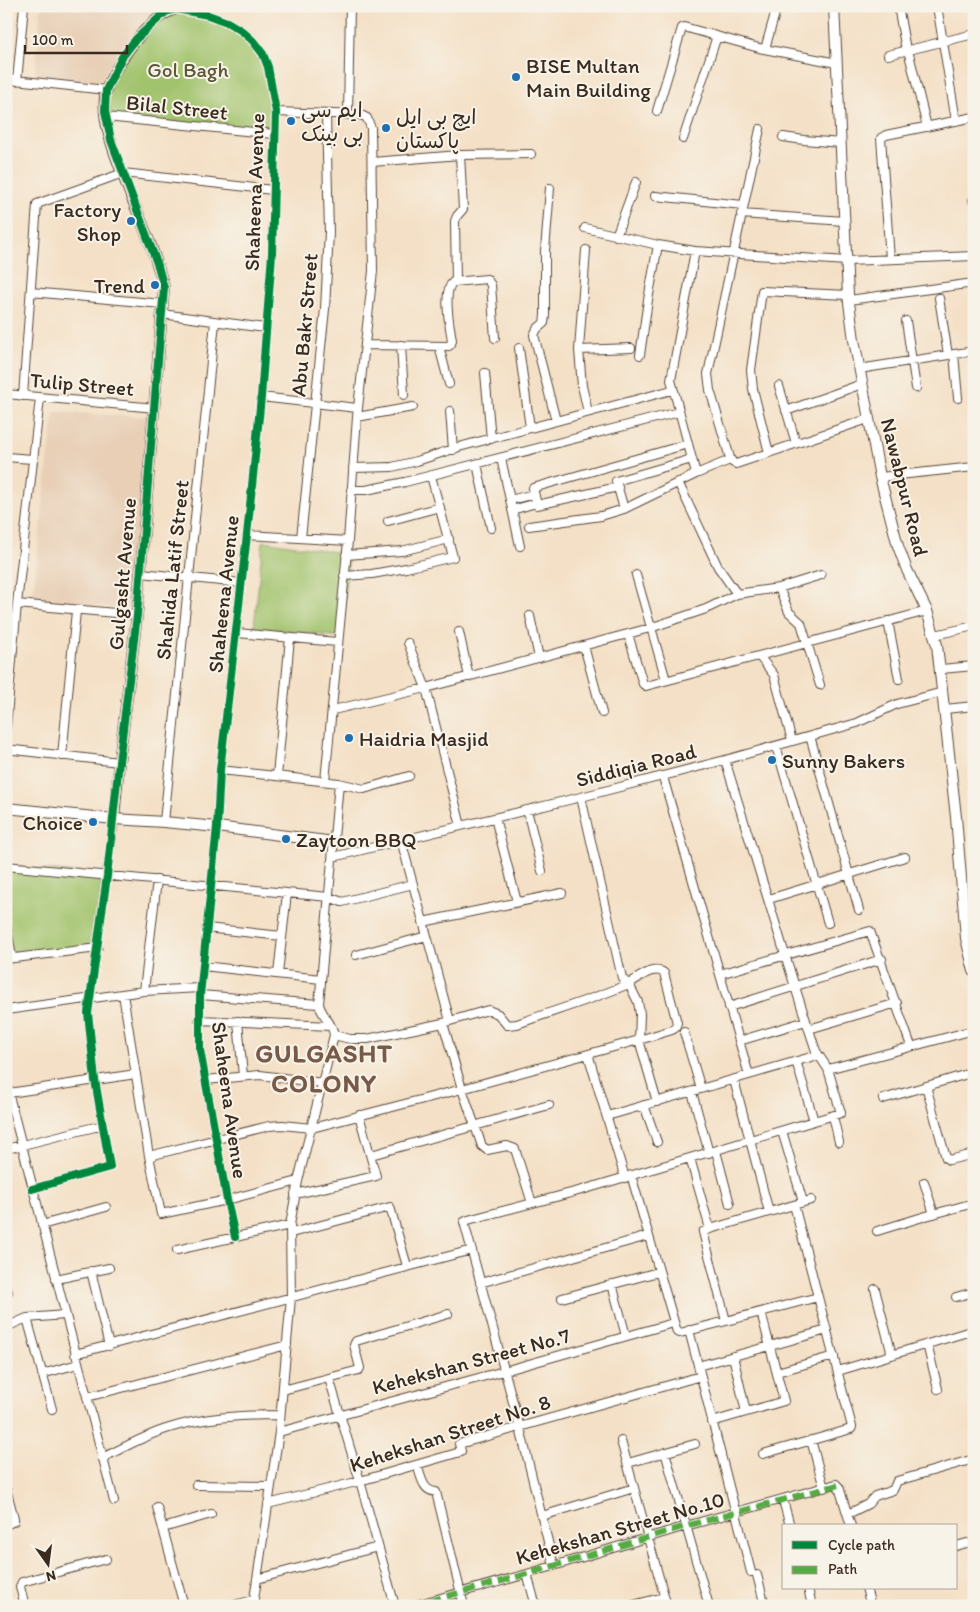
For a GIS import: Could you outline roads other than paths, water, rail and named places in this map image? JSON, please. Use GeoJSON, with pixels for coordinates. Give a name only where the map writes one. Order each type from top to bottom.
{"type":"FeatureCollection","features":[{"type":"Feature","properties":{"kind":"street"},"geometry":{"type":"LineString","coordinates":[[17,81],[24,6]]}},
{"type":"Feature","properties":{"kind":"street"},"geometry":{"type":"LineString","coordinates":[[348,114],[350,6]]}},
{"type":"Feature","properties":{"kind":"street","name":"Nawabpur Road"},"geometry":{"type":"LineString","coordinates":[[834,6],[849,298],[859,369],[880,477],[898,546],[907,570],[927,611],[941,669],[969,909],[966,938],[974,971]]}},
{"type":"Feature","properties":{"kind":"street"},"geometry":{"type":"LineString","coordinates":[[898,6],[907,50],[927,127]]}},
{"type":"Feature","properties":{"kind":"street"},"geometry":{"type":"LineString","coordinates":[[937,6],[956,120]]}},
{"type":"Feature","properties":{"kind":"street","name":"Gulgasht Avenue"},"geometry":{"type":"LineString","coordinates":[[32,1189],[110,1167],[94,1080],[88,1013],[107,876],[137,615],[164,288],[158,266],[111,140],[106,117],[106,90],[122,57],[136,39],[171,8]]}},
{"type":"Feature","properties":{"kind":"street","name":"Shaheena Avenue"},"geometry":{"type":"LineString","coordinates":[[171,8],[208,15],[228,22],[253,41],[263,54],[268,66],[276,112],[272,254],[261,397],[248,535],[220,770],[217,827],[200,991],[200,1050],[235,1237]]}},
{"type":"Feature","properties":{"kind":"street"},"geometry":{"type":"LineString","coordinates":[[765,49],[776,10]]}},
{"type":"Feature","properties":{"kind":"street"},"geometry":{"type":"LineString","coordinates":[[657,110],[682,28],[686,26],[765,49],[837,63]]}},
{"type":"Feature","properties":{"kind":"street"},"geometry":{"type":"LineString","coordinates":[[888,54],[974,34]]}},
{"type":"Feature","properties":{"kind":"street"},"geometry":{"type":"LineString","coordinates":[[683,139],[718,36]]}},
{"type":"Feature","properties":{"kind":"street"},"geometry":{"type":"LineString","coordinates":[[6,79],[106,90]]}},
{"type":"Feature","properties":{"kind":"street"},"geometry":{"type":"LineString","coordinates":[[276,112],[348,114],[367,118],[371,128],[373,271],[357,413],[348,541],[325,781]]}},
{"type":"Feature","properties":{"kind":"street","name":"Abu Bakr Street"},"geometry":{"type":"LineString","coordinates":[[301,538],[325,309],[328,232],[326,114]]}},
{"type":"Feature","properties":{"kind":"street","name":"Bilal Street"},"geometry":{"type":"LineString","coordinates":[[106,117],[274,134]]}},
{"type":"Feature","properties":{"kind":"street"},"geometry":{"type":"LineString","coordinates":[[890,260],[881,138],[886,135],[974,117]]}},
{"type":"Feature","properties":{"kind":"street"},"geometry":{"type":"LineString","coordinates":[[760,129],[732,253],[708,374],[710,390],[730,460],[736,464],[868,419]]}},
{"type":"Feature","properties":{"kind":"street"},"geometry":{"type":"LineString","coordinates":[[783,137],[841,143]]}},
{"type":"Feature","properties":{"kind":"street"},"geometry":{"type":"LineString","coordinates":[[372,162],[460,155],[531,154]]}},
{"type":"Feature","properties":{"kind":"street"},"geometry":{"type":"LineString","coordinates":[[456,282],[455,221],[463,209],[460,155]]}},
{"type":"Feature","properties":{"kind":"street"},"geometry":{"type":"LineString","coordinates":[[23,396],[37,204],[123,173],[273,190]]}},
{"type":"Feature","properties":{"kind":"street"},"geometry":{"type":"LineString","coordinates":[[616,236],[636,182]]}},
{"type":"Feature","properties":{"kind":"street"},"geometry":{"type":"LineString","coordinates":[[550,188],[545,252],[545,316],[544,323],[536,329],[534,334],[556,421]]}},
{"type":"Feature","properties":{"kind":"street"},"geometry":{"type":"LineString","coordinates":[[655,196],[743,205]]}},
{"type":"Feature","properties":{"kind":"street"},"geometry":{"type":"LineString","coordinates":[[741,214],[845,220]]}},
{"type":"Feature","properties":{"kind":"street"},"geometry":{"type":"LineString","coordinates":[[585,228],[658,245],[695,251],[847,261],[974,256]]}},
{"type":"Feature","properties":{"kind":"street"},"geometry":{"type":"LineString","coordinates":[[640,355],[658,245]]}},
{"type":"Feature","properties":{"kind":"street"},"geometry":{"type":"LineString","coordinates":[[586,250],[579,350],[582,386],[588,412]]}},
{"type":"Feature","properties":{"kind":"street"},"geometry":{"type":"LineString","coordinates":[[695,251],[671,380],[672,390],[696,474]]}},
{"type":"Feature","properties":{"kind":"street"},"geometry":{"type":"LineString","coordinates":[[365,344],[449,346],[451,344],[447,297],[450,284],[487,279],[490,281],[495,338]]}},
{"type":"Feature","properties":{"kind":"street"},"geometry":{"type":"LineString","coordinates":[[769,452],[752,382],[751,370],[762,291],[849,298],[974,282]]}},
{"type":"Feature","properties":{"kind":"street"},"geometry":{"type":"LineString","coordinates":[[31,292],[162,309],[215,322],[265,328]]}},
{"type":"Feature","properties":{"kind":"street"},"geometry":{"type":"LineString","coordinates":[[939,298],[958,398]]}},
{"type":"Feature","properties":{"kind":"street"},"geometry":{"type":"LineString","coordinates":[[906,321],[916,388]]}},
{"type":"Feature","properties":{"kind":"street","name":"Shahida Latif Street"},"geometry":{"type":"LineString","coordinates":[[164,822],[215,322]]}},
{"type":"Feature","properties":{"kind":"street"},"geometry":{"type":"LineString","coordinates":[[401,345],[404,395]]}},
{"type":"Feature","properties":{"kind":"street"},"geometry":{"type":"LineString","coordinates":[[439,346],[449,384]]}},
{"type":"Feature","properties":{"kind":"street"},"geometry":{"type":"LineString","coordinates":[[519,348],[530,428]]}},
{"type":"Feature","properties":{"kind":"street"},"geometry":{"type":"LineString","coordinates":[[579,350],[631,348]]}},
{"type":"Feature","properties":{"kind":"street"},"geometry":{"type":"LineString","coordinates":[[859,369],[974,351]]}},
{"type":"Feature","properties":{"kind":"street"},"geometry":{"type":"LineString","coordinates":[[485,373],[491,438]]}},
{"type":"Feature","properties":{"kind":"street"},"geometry":{"type":"LineString","coordinates":[[786,411],[862,384]]}},
{"type":"Feature","properties":{"kind":"street"},"geometry":{"type":"LineString","coordinates":[[779,386],[796,443]]}},
{"type":"Feature","properties":{"kind":"street"},"geometry":{"type":"LineString","coordinates":[[353,468],[392,467],[491,438],[672,390]]}},
{"type":"Feature","properties":{"kind":"street","name":"Tulip Street"},"geometry":{"type":"LineString","coordinates":[[6,394],[155,408]]}},
{"type":"Feature","properties":{"kind":"street"},"geometry":{"type":"LineString","coordinates":[[261,397],[315,403],[357,413],[413,407]]}},
{"type":"Feature","properties":{"kind":"street"},"geometry":{"type":"LineString","coordinates":[[6,727],[17,604],[40,398]]}},
{"type":"Feature","properties":{"kind":"street"},"geometry":{"type":"LineString","coordinates":[[450,411],[453,450]]}},
{"type":"Feature","properties":{"kind":"street"},"geometry":{"type":"LineString","coordinates":[[351,490],[366,490],[431,476],[678,412]]}},
{"type":"Feature","properties":{"kind":"street"},"geometry":{"type":"LineString","coordinates":[[536,503],[533,488],[688,444]]}},
{"type":"Feature","properties":{"kind":"street"},"geometry":{"type":"LineString","coordinates":[[6,457],[32,460]]}},
{"type":"Feature","properties":{"kind":"street"},"geometry":{"type":"LineString","coordinates":[[501,458],[520,546]]}},
{"type":"Feature","properties":{"kind":"street"},"geometry":{"type":"LineString","coordinates":[[624,508],[617,480],[692,459]]}},
{"type":"Feature","properties":{"kind":"street"},"geometry":{"type":"LineString","coordinates":[[529,526],[601,516],[624,508],[730,460]]}},
{"type":"Feature","properties":{"kind":"street"},"geometry":{"type":"LineString","coordinates":[[478,464],[492,528]]}},
{"type":"Feature","properties":{"kind":"street"},"geometry":{"type":"LineString","coordinates":[[880,477],[974,467]]}},
{"type":"Feature","properties":{"kind":"street"},"geometry":{"type":"LineString","coordinates":[[344,576],[406,568],[454,556],[431,476]]}},
{"type":"Feature","properties":{"kind":"street"},"geometry":{"type":"LineString","coordinates":[[678,482],[718,566],[737,594]]}},
{"type":"Feature","properties":{"kind":"street"},"geometry":{"type":"LineString","coordinates":[[512,510],[536,503],[537,505],[618,486]]}},
{"type":"Feature","properties":{"kind":"street"},"geometry":{"type":"LineString","coordinates":[[510,500],[534,494]]}},
{"type":"Feature","properties":{"kind":"street"},"geometry":{"type":"LineString","coordinates":[[388,521],[440,507]]}},
{"type":"Feature","properties":{"kind":"street"},"geometry":{"type":"LineString","coordinates":[[248,535],[348,541]]}},
{"type":"Feature","properties":{"kind":"street"},"geometry":{"type":"LineString","coordinates":[[346,555],[402,551],[449,539]]}},
{"type":"Feature","properties":{"kind":"street"},"geometry":{"type":"LineString","coordinates":[[141,573],[241,583]]}},
{"type":"Feature","properties":{"kind":"street"},"geometry":{"type":"LineString","coordinates":[[636,575],[666,680]]}},
{"type":"Feature","properties":{"kind":"street"},"geometry":{"type":"LineString","coordinates":[[333,710],[469,677],[650,628],[706,609],[737,594],[779,588],[821,575]]}},
{"type":"Feature","properties":{"kind":"street"},"geometry":{"type":"LineString","coordinates":[[779,588],[788,612],[801,623],[820,685]]}},
{"type":"Feature","properties":{"kind":"street"},"geometry":{"type":"LineString","coordinates":[[17,604],[76,611],[137,615]]}},
{"type":"Feature","properties":{"kind":"street"},"geometry":{"type":"LineString","coordinates":[[62,756],[76,611]]}},
{"type":"Feature","properties":{"kind":"street"},"geometry":{"type":"LineString","coordinates":[[628,634],[644,686],[927,611]]}},
{"type":"Feature","properties":{"kind":"street"},"geometry":{"type":"LineString","coordinates":[[530,616],[540,658]]}},
{"type":"Feature","properties":{"kind":"street"},"geometry":{"type":"LineString","coordinates":[[888,622],[899,679]]}},
{"type":"Feature","properties":{"kind":"street"},"geometry":{"type":"LineString","coordinates":[[934,634],[974,626]]}},
{"type":"Feature","properties":{"kind":"street"},"geometry":{"type":"LineString","coordinates":[[459,632],[469,677]]}},
{"type":"Feature","properties":{"kind":"street"},"geometry":{"type":"LineString","coordinates":[[237,633],[337,642]]}},
{"type":"Feature","properties":{"kind":"street"},"geometry":{"type":"LineString","coordinates":[[277,776],[290,638]]}},
{"type":"Feature","properties":{"kind":"street"},"geometry":{"type":"LineString","coordinates":[[408,643],[426,688],[461,826]]}},
{"type":"Feature","properties":{"kind":"street"},"geometry":{"type":"LineString","coordinates":[[584,646],[602,713]]}},
{"type":"Feature","properties":{"kind":"street"},"geometry":{"type":"LineString","coordinates":[[758,656],[774,675],[792,742]]}},
{"type":"Feature","properties":{"kind":"street"},"geometry":{"type":"LineString","coordinates":[[941,669],[974,666]]}},
{"type":"Feature","properties":{"kind":"street","name":"Siddiqia Road"},"geometry":{"type":"LineString","coordinates":[[333,856],[581,797],[792,742],[857,722],[910,699],[943,692]]}},
{"type":"Feature","properties":{"kind":"street"},"geometry":{"type":"LineString","coordinates":[[945,709],[974,706]]}},
{"type":"Feature","properties":{"kind":"street"},"geometry":{"type":"LineString","coordinates":[[810,736],[859,910]]}},
{"type":"Feature","properties":{"kind":"street"},"geometry":{"type":"LineString","coordinates":[[776,746],[828,923]]}},
{"type":"Feature","properties":{"kind":"street"},"geometry":{"type":"LineString","coordinates":[[6,749],[119,762]]}},
{"type":"Feature","properties":{"kind":"street"},"geometry":{"type":"LineString","coordinates":[[554,1566],[520,1428],[464,1222],[712,1152],[841,1113],[828,1069],[818,1055],[806,1021],[725,760]]}},
{"type":"Feature","properties":{"kind":"street"},"geometry":{"type":"LineString","coordinates":[[220,770],[339,782],[364,789],[409,776]]}},
{"type":"Feature","properties":{"kind":"street"},"geometry":{"type":"LineString","coordinates":[[663,776],[749,1075]]}},
{"type":"Feature","properties":{"kind":"street"},"geometry":{"type":"LineString","coordinates":[[230,1606],[253,1603],[279,1432],[292,1298],[290,1229],[295,1194],[334,1035],[319,1004],[339,782]]}},
{"type":"Feature","properties":{"kind":"street"},"geometry":{"type":"LineString","coordinates":[[581,797],[620,973],[638,1002],[640,1019],[639,1040],[657,1102]]}},
{"type":"Feature","properties":{"kind":"street"},"geometry":{"type":"LineString","coordinates":[[6,808],[217,827],[334,842]]}},
{"type":"Feature","properties":{"kind":"street"},"geometry":{"type":"LineString","coordinates":[[527,810],[542,871]]}},
{"type":"Feature","properties":{"kind":"street"},"geometry":{"type":"LineString","coordinates":[[495,818],[517,902]]}},
{"type":"Feature","properties":{"kind":"street"},"geometry":{"type":"LineString","coordinates":[[401,840],[427,936],[462,1089],[484,1149],[507,1146],[515,1149],[532,1203]]}},
{"type":"Feature","properties":{"kind":"street"},"geometry":{"type":"LineString","coordinates":[[769,899],[905,858]]}},
{"type":"Feature","properties":{"kind":"street"},"geometry":{"type":"LineString","coordinates":[[6,866],[329,897],[342,902],[413,884]]}},
{"type":"Feature","properties":{"kind":"street"},"geometry":{"type":"LineString","coordinates":[[144,991],[156,880]]}},
{"type":"Feature","properties":{"kind":"street"},"geometry":{"type":"LineString","coordinates":[[278,974],[287,893]]}},
{"type":"Feature","properties":{"kind":"street"},"geometry":{"type":"LineString","coordinates":[[423,922],[562,893]]}},
{"type":"Feature","properties":{"kind":"street"},"geometry":{"type":"LineString","coordinates":[[6,923],[9,959],[98,948]]}},
{"type":"Feature","properties":{"kind":"street"},"geometry":{"type":"LineString","coordinates":[[206,928],[282,936]]}},
{"type":"Feature","properties":{"kind":"street"},"geometry":{"type":"LineString","coordinates":[[720,974],[870,931],[882,960],[911,1046]]}},
{"type":"Feature","properties":{"kind":"street"},"geometry":{"type":"LineString","coordinates":[[356,955],[427,936]]}},
{"type":"Feature","properties":{"kind":"street"},"geometry":{"type":"LineString","coordinates":[[729,1007],[882,960]]}},
{"type":"Feature","properties":{"kind":"street"},"geometry":{"type":"LineString","coordinates":[[203,966],[321,979]]}},
{"type":"Feature","properties":{"kind":"street"},"geometry":{"type":"LineString","coordinates":[[149,1156],[268,1126],[312,1128],[639,1040],[672,1030],[677,1023],[664,974],[662,971],[656,970],[627,984],[517,1024],[507,1025],[498,1014],[488,1010],[447,1022],[367,1039],[350,1039],[334,1035]]}},
{"type":"Feature","properties":{"kind":"street"},"geometry":{"type":"LineString","coordinates":[[6,1010],[144,991],[200,991],[319,1004]]}},
{"type":"Feature","properties":{"kind":"street"},"geometry":{"type":"LineString","coordinates":[[123,994],[149,1156],[161,1214],[227,1200],[298,1181]]}},
{"type":"Feature","properties":{"kind":"street"},"geometry":{"type":"LineString","coordinates":[[809,1029],[896,1003]]}},
{"type":"Feature","properties":{"kind":"street"},"geometry":{"type":"LineString","coordinates":[[199,1020],[331,1026]]}},
{"type":"Feature","properties":{"kind":"street"},"geometry":{"type":"LineString","coordinates":[[739,1041],[806,1021]]}},
{"type":"Feature","properties":{"kind":"street"},"geometry":{"type":"LineString","coordinates":[[238,1022],[242,1076]]}},
{"type":"Feature","properties":{"kind":"street"},"geometry":{"type":"LineString","coordinates":[[828,1069],[974,1030]]}},
{"type":"Feature","properties":{"kind":"street"},"geometry":{"type":"LineString","coordinates":[[684,1032],[712,1152],[730,1204]]}},
{"type":"Feature","properties":{"kind":"street"},"geometry":{"type":"LineString","coordinates":[[588,1054],[606,1116],[648,1236],[673,1322],[678,1333],[818,1297]]}},
{"type":"Feature","properties":{"kind":"street"},"geometry":{"type":"LineString","coordinates":[[606,1116],[818,1055]]}},
{"type":"Feature","properties":{"kind":"street"},"geometry":{"type":"LineString","coordinates":[[797,1064],[814,1121]]}},
{"type":"Feature","properties":{"kind":"street"},"geometry":{"type":"LineString","coordinates":[[883,1099],[974,1072]]}},
{"type":"Feature","properties":{"kind":"street"},"geometry":{"type":"LineString","coordinates":[[9,1093],[136,1074]]}},
{"type":"Feature","properties":{"kind":"street"},"geometry":{"type":"LineString","coordinates":[[205,1080],[260,1075],[322,1083]]}},
{"type":"Feature","properties":{"kind":"street"},"geometry":{"type":"LineString","coordinates":[[734,1080],[768,1212]]}},
{"type":"Feature","properties":{"kind":"street"},"geometry":{"type":"LineString","coordinates":[[6,1084],[114,1501]]}},
{"type":"Feature","properties":{"kind":"street"},"geometry":{"type":"LineString","coordinates":[[926,1086],[947,1160],[974,1154]]}},
{"type":"Feature","properties":{"kind":"street"},"geometry":{"type":"LineString","coordinates":[[371,1155],[549,1105]]}},
{"type":"Feature","properties":{"kind":"street"},"geometry":{"type":"LineString","coordinates":[[644,1105],[657,1142]]}},
{"type":"Feature","properties":{"kind":"street"},"geometry":{"type":"LineString","coordinates":[[295,1194],[376,1176],[360,1115]]}},
{"type":"Feature","properties":{"kind":"street"},"geometry":{"type":"LineString","coordinates":[[833,1116],[839,1142]]}},
{"type":"Feature","properties":{"kind":"street"},"geometry":{"type":"LineString","coordinates":[[6,1149],[103,1125]]}},
{"type":"Feature","properties":{"kind":"street"},"geometry":{"type":"LineString","coordinates":[[782,1131],[803,1202]]}},
{"type":"Feature","properties":{"kind":"street"},"geometry":{"type":"LineString","coordinates":[[690,1158],[710,1229]]}},
{"type":"Feature","properties":{"kind":"street"},"geometry":{"type":"LineString","coordinates":[[924,1182],[934,1214]]}},
{"type":"Feature","properties":{"kind":"street"},"geometry":{"type":"LineString","coordinates":[[726,1321],[703,1232],[811,1200]]}},
{"type":"Feature","properties":{"kind":"street"},"geometry":{"type":"LineString","coordinates":[[878,1231],[974,1203]]}},
{"type":"Feature","properties":{"kind":"street"},"geometry":{"type":"LineString","coordinates":[[763,1454],[852,1428],[794,1205]]}},
{"type":"Feature","properties":{"kind":"street"},"geometry":{"type":"LineString","coordinates":[[177,1250],[235,1237],[290,1229],[390,1207],[407,1266]]}},
{"type":"Feature","properties":{"kind":"street"},"geometry":{"type":"LineString","coordinates":[[42,1225],[106,1208]]}},
{"type":"Feature","properties":{"kind":"street"},"geometry":{"type":"LineString","coordinates":[[480,1283],[648,1236]]}},
{"type":"Feature","properties":{"kind":"street"},"geometry":{"type":"LineString","coordinates":[[76,1354],[472,1250]]}},
{"type":"Feature","properties":{"kind":"street"},"geometry":{"type":"LineString","coordinates":[[56,1279],[109,1268]]}},
{"type":"Feature","properties":{"kind":"street"},"geometry":{"type":"LineString","coordinates":[[90,1272],[109,1346]]}},
{"type":"Feature","properties":{"kind":"street"},"geometry":{"type":"LineString","coordinates":[[562,1298],[658,1272]]}},
{"type":"Feature","properties":{"kind":"street"},"geometry":{"type":"LineString","coordinates":[[612,1284],[626,1336]]}},
{"type":"Feature","properties":{"kind":"street"},"geometry":{"type":"LineString","coordinates":[[875,1289],[892,1355]]}},
{"type":"Feature","properties":{"kind":"street"},"geometry":{"type":"LineString","coordinates":[[956,1297],[974,1292]]}},
{"type":"Feature","properties":{"kind":"street"},"geometry":{"type":"LineString","coordinates":[[712,1422],[784,1401],[761,1312]]}},
{"type":"Feature","properties":{"kind":"street"},"geometry":{"type":"LineString","coordinates":[[283,1390],[360,1369],[354,1345],[359,1340],[448,1314]]}},
{"type":"Feature","properties":{"kind":"street"},"geometry":{"type":"LineString","coordinates":[[6,1327],[27,1318],[65,1315]]}},
{"type":"Feature","properties":{"kind":"street"},"geometry":{"type":"LineString","coordinates":[[27,1318],[52,1409]]}},
{"type":"Feature","properties":{"kind":"street","name":"Kehekshan Street No.7"},"geometry":{"type":"LineString","coordinates":[[279,1432],[504,1371],[673,1322]]}},
{"type":"Feature","properties":{"kind":"street"},"geometry":{"type":"LineString","coordinates":[[689,1330],[736,1512],[764,1606]]}},
{"type":"Feature","properties":{"kind":"street"},"geometry":{"type":"LineString","coordinates":[[698,1366],[827,1330]]}},
{"type":"Feature","properties":{"kind":"street"},"geometry":{"type":"LineString","coordinates":[[838,1371],[974,1330]]}},
{"type":"Feature","properties":{"kind":"street"},"geometry":{"type":"LineString","coordinates":[[927,1344],[938,1389]]}},
{"type":"Feature","properties":{"kind":"street"},"geometry":{"type":"LineString","coordinates":[[87,1397],[287,1345]]}},
{"type":"Feature","properties":{"kind":"street"},"geometry":{"type":"LineString","coordinates":[[733,1356],[746,1412]]}},
{"type":"Feature","properties":{"kind":"street"},"geometry":{"type":"LineString","coordinates":[[777,1372],[834,1356]]}},
{"type":"Feature","properties":{"kind":"street"},"geometry":{"type":"LineString","coordinates":[[42,1374],[78,1364]]}},
{"type":"Feature","properties":{"kind":"street","name":"Kehekshan Street No. 8"},"geometry":{"type":"LineString","coordinates":[[268,1504],[417,1465],[461,1451],[459,1444],[701,1376]]}},
{"type":"Feature","properties":{"kind":"street"},"geometry":{"type":"LineString","coordinates":[[329,1378],[360,1481],[394,1606]]}},
{"type":"Feature","properties":{"kind":"street"},"geometry":{"type":"LineString","coordinates":[[102,1458],[144,1437],[188,1423],[232,1417],[280,1415]]}},
{"type":"Feature","properties":{"kind":"street"},"geometry":{"type":"LineString","coordinates":[[811,1440],[824,1488]]}},
{"type":"Feature","properties":{"kind":"street"},"geometry":{"type":"LineString","coordinates":[[621,1441],[666,1606]]}},
{"type":"Feature","properties":{"kind":"street"},"geometry":{"type":"LineString","coordinates":[[628,1463],[695,1444]]}},
{"type":"Feature","properties":{"kind":"street"},"geometry":{"type":"LineString","coordinates":[[666,1452],[709,1606]]}},
{"type":"Feature","properties":{"kind":"street"},"geometry":{"type":"LineString","coordinates":[[850,1524],[848,1514],[868,1504],[875,1496],[890,1492],[898,1481],[974,1459]]}},
{"type":"Feature","properties":{"kind":"street"},"geometry":{"type":"LineString","coordinates":[[417,1465],[424,1485],[431,1492],[436,1492],[464,1606]]}},
{"type":"Feature","properties":{"kind":"street","name":"Kehekshan Street No.10"},"geometry":{"type":"LineString","coordinates":[[412,1606],[527,1574],[686,1526],[838,1485],[848,1514]]}},
{"type":"Feature","properties":{"kind":"street"},"geometry":{"type":"LineString","coordinates":[[196,1486],[270,1486]]}},
{"type":"Feature","properties":{"kind":"street"},"geometry":{"type":"LineString","coordinates":[[542,1516],[634,1488]]}},
{"type":"Feature","properties":{"kind":"street"},"geometry":{"type":"LineString","coordinates":[[6,1489],[14,1521],[6,1524]]}},
{"type":"Feature","properties":{"kind":"street"},"geometry":{"type":"LineString","coordinates":[[783,1500],[789,1524]]}},
{"type":"Feature","properties":{"kind":"street"},"geometry":{"type":"LineString","coordinates":[[157,1507],[184,1606]]}},
{"type":"Feature","properties":{"kind":"street"},"geometry":{"type":"LineString","coordinates":[[163,1528],[211,1514]]}},
{"type":"Feature","properties":{"kind":"street"},"geometry":{"type":"LineString","coordinates":[[958,1545],[967,1543]]}},
{"type":"Feature","properties":{"kind":"street"},"geometry":{"type":"LineString","coordinates":[[257,1579],[378,1547]]}},
{"type":"Feature","properties":{"kind":"street"},"geometry":{"type":"LineString","coordinates":[[25,1606],[20,1587],[22,1582],[106,1559]]}},
{"type":"Feature","properties":{"kind":"street"},"geometry":{"type":"LineString","coordinates":[[527,1574],[536,1606]]}},
{"type":"Feature","properties":{"kind":"street"},"geometry":{"type":"LineString","coordinates":[[808,1590],[812,1606]]}},
{"type":"Feature","properties":{"kind":"street"},"geometry":{"type":"LineString","coordinates":[[867,1590],[871,1606]]}},
{"type":"Feature","properties":{"kind":"street"},"geometry":{"type":"LineString","coordinates":[[629,1606],[664,1597]]}},
{"type":"Feature","properties":{"kind":"place","name":"BISE Multan Main Building"},"geometry":{"type":"Point","coordinates":[516,77]}},
{"type":"Feature","properties":{"kind":"place","name":"ایم سی بی بینک"},"geometry":{"type":"Point","coordinates":[291,121]}},
{"type":"Feature","properties":{"kind":"place","name":"ایچ بی ایل پاکستان"},"geometry":{"type":"Point","coordinates":[386,128]}},
{"type":"Feature","properties":{"kind":"place","name":"Factory Shop"},"geometry":{"type":"Point","coordinates":[131,221]}},
{"type":"Feature","properties":{"kind":"place","name":"Trend"},"geometry":{"type":"Point","coordinates":[155,285]}},
{"type":"Feature","properties":{"kind":"place","name":"Haidria Masjid"},"geometry":{"type":"Point","coordinates":[349,738]}},
{"type":"Feature","properties":{"kind":"place","name":"Sunny Bakers"},"geometry":{"type":"Point","coordinates":[772,760]}},
{"type":"Feature","properties":{"kind":"place","name":"Choice"},"geometry":{"type":"Point","coordinates":[93,822]}},
{"type":"Feature","properties":{"kind":"place","name":"Zaytoon BBQ"},"geometry":{"type":"Point","coordinates":[286,839]}},
{"type":"Feature","properties":{"kind":"district","name":"GULGASHT COLONY"},"geometry":{"type":"Point","coordinates":[324,1068]}},
{"type":"Feature","properties":{"kind":"park label","name":"Gol Bagh"},"geometry":{"type":"Point","coordinates":[188,69]}}]}
